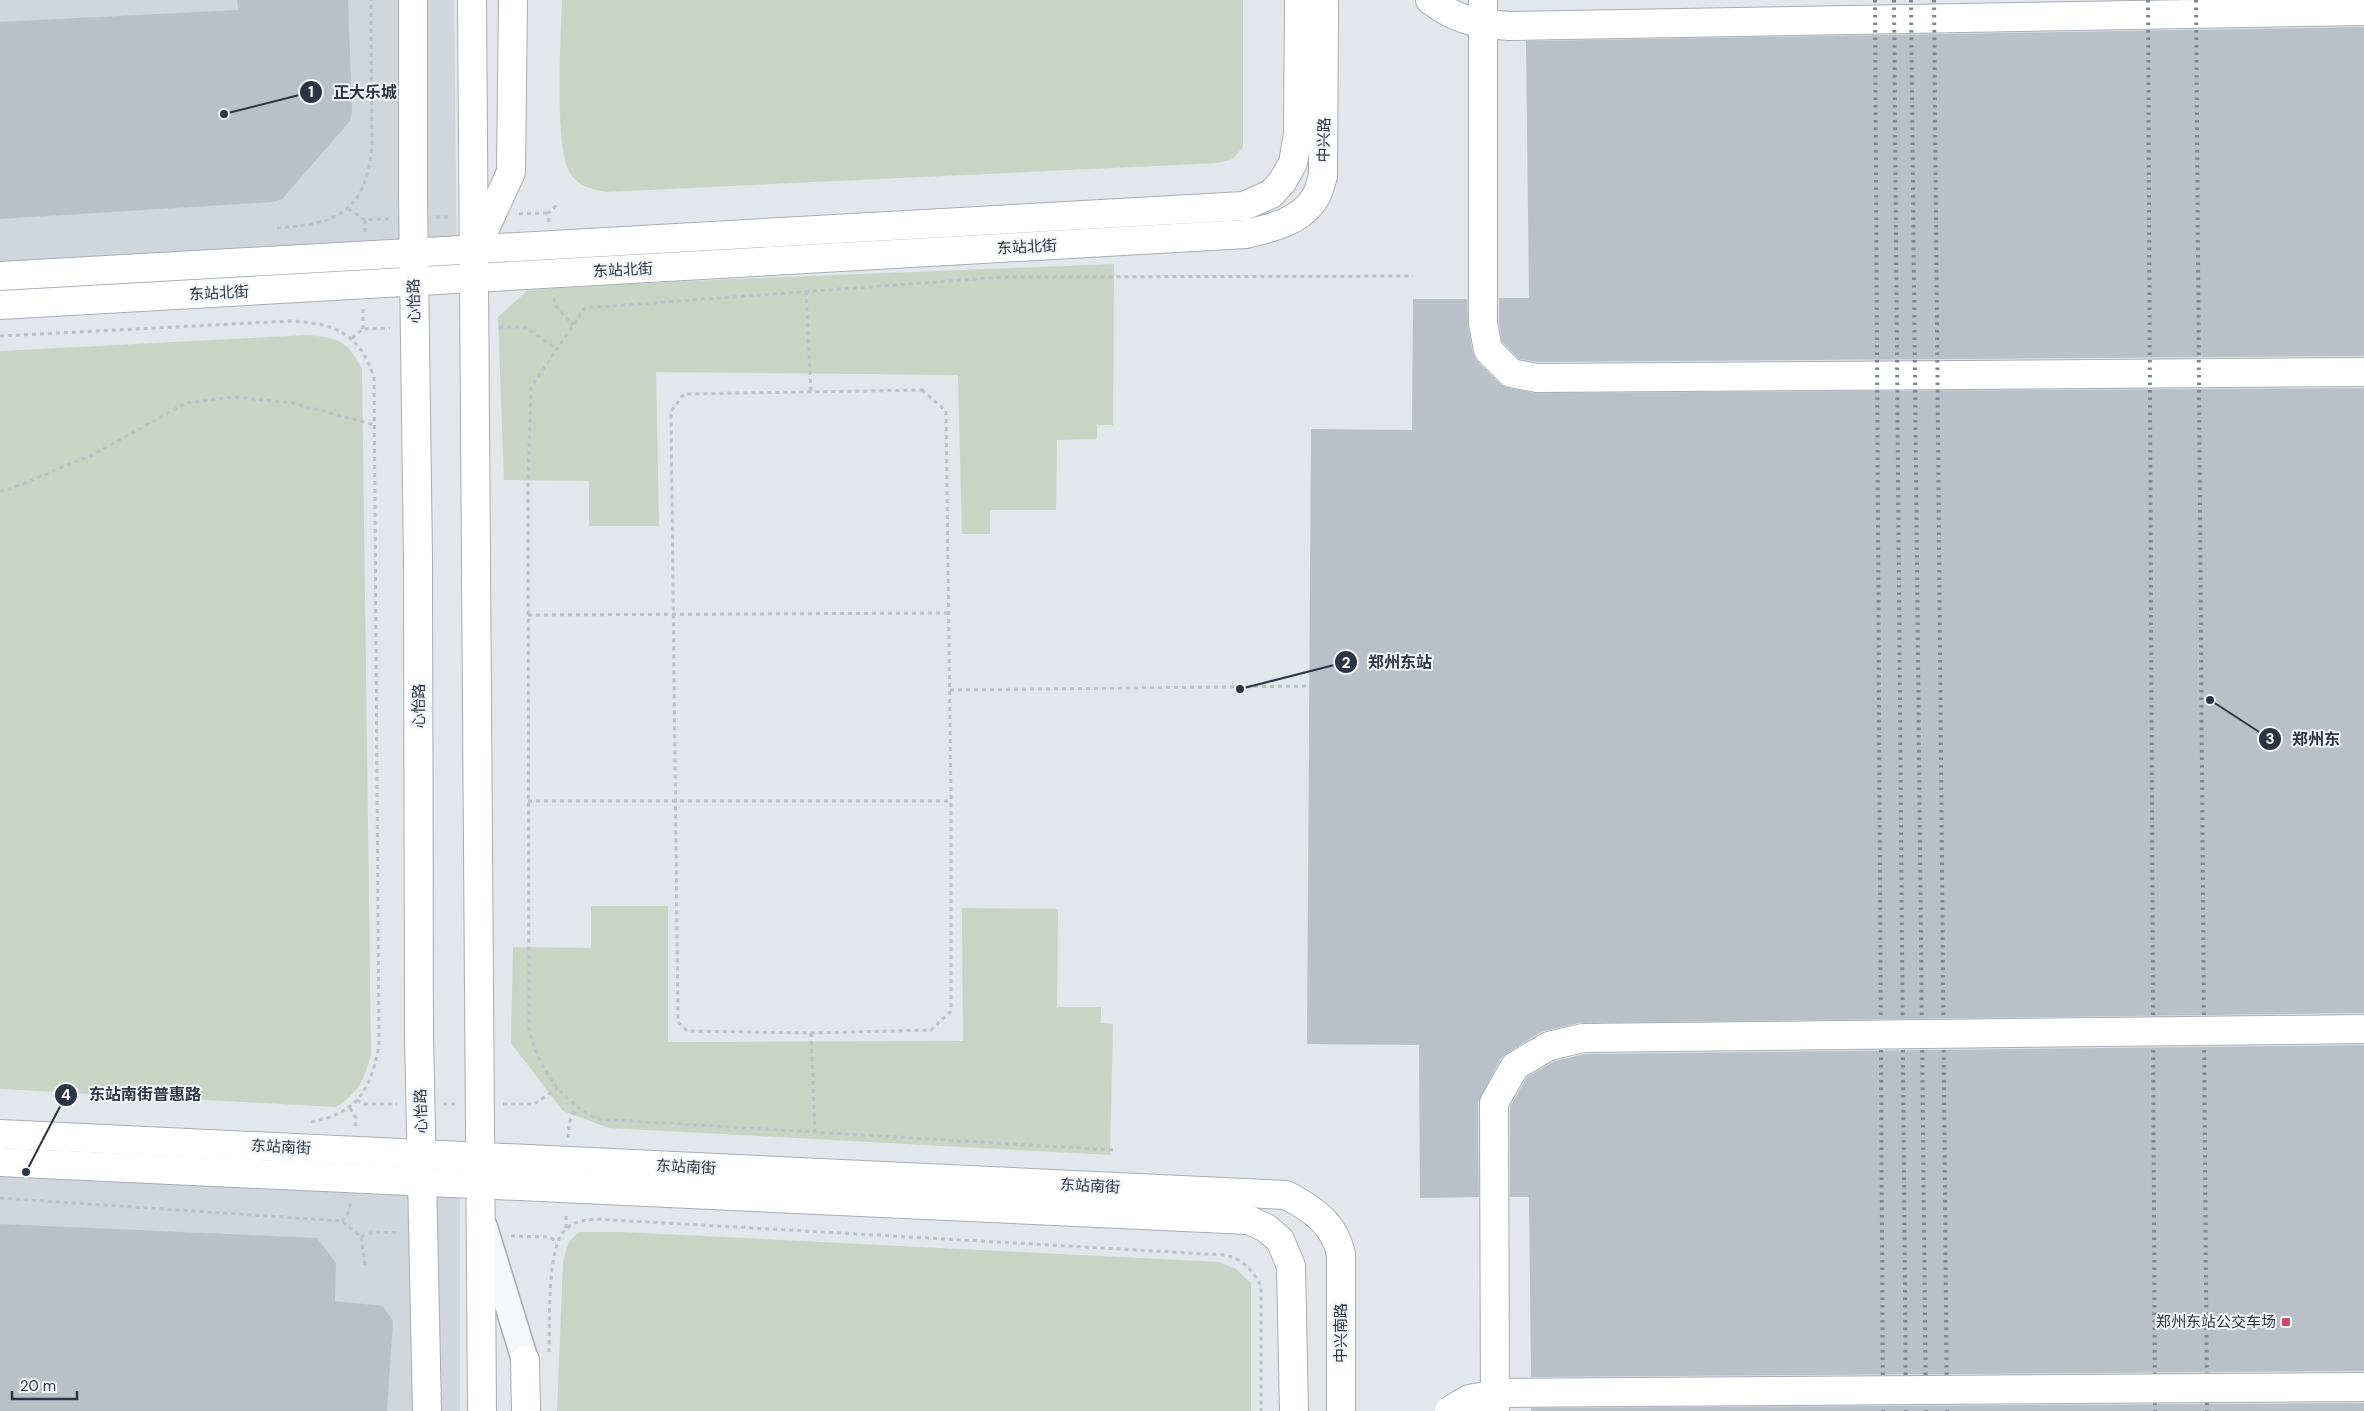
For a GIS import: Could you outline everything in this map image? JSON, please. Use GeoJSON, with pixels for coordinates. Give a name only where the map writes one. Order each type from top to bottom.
{"type":"FeatureCollection","features":[{"type":"Feature","properties":{"kind":"street","name":"心怡路"},"geometry":{"type":"LineString","coordinates":[[413,0],[413,218],[418,558],[419,1036],[428,1411]]}},
{"type":"Feature","properties":{"kind":"street"},"geometry":{"type":"LineString","coordinates":[[472,0],[483,215],[475,250],[482,1411]]}},
{"type":"Feature","properties":{"kind":"street"},"geometry":{"type":"LineString","coordinates":[[483,215],[511,172],[513,0]]}},
{"type":"Feature","properties":{"kind":"street","name":"中兴路"},"geometry":{"type":"LineString","coordinates":[[1244,206],[1271,194],[1282,182],[1293,163],[1298,134],[1299,0]]}},
{"type":"Feature","properties":{"kind":"street","name":"中兴路"},"geometry":{"type":"LineString","coordinates":[[1246,234],[1280,225],[1301,214],[1316,198],[1323,176],[1324,0]]}},
{"type":"Feature","properties":{"kind":"street"},"geometry":{"type":"LineString","coordinates":[[1430,0],[1448,14],[1460,19],[1510,26],[2364,11]]}},
{"type":"Feature","properties":{"kind":"street"},"geometry":{"type":"LineString","coordinates":[[1483,0],[1483,323],[1488,350],[1510,373],[1547,378],[2364,372]]}},
{"type":"Feature","properties":{"kind":"street","name":"东站北街"},"geometry":{"type":"LineString","coordinates":[[0,276],[1244,206]]}},
{"type":"Feature","properties":{"kind":"street","name":"东站北街"},"geometry":{"type":"LineString","coordinates":[[0,305],[1246,234]]}},
{"type":"Feature","properties":{"kind":"street"},"geometry":{"type":"LineString","coordinates":[[1495,1411],[1494,1103],[1515,1066],[1549,1046],[1583,1038],[2364,1029]]}},
{"type":"Feature","properties":{"kind":"street","name":"东站南街"},"geometry":{"type":"LineString","coordinates":[[0,1134],[1286,1195],[1310,1208],[1325,1221],[1338,1240],[1341,1255]]}},
{"type":"Feature","properties":{"kind":"street","name":"东站南街"},"geometry":{"type":"LineString","coordinates":[[0,1162],[1249,1220],[1266,1228],[1280,1240],[1291,1266],[1294,1411]]}},
{"type":"Feature","properties":{"kind":"street"},"geometry":{"type":"LineString","coordinates":[[481,1216],[537,1360],[526,1411]]}},
{"type":"Feature","properties":{"kind":"street","name":"中兴南路"},"geometry":{"type":"LineString","coordinates":[[1341,1255],[1341,1411]]}},
{"type":"Feature","properties":{"kind":"street"},"geometry":{"type":"LineString","coordinates":[[1449,1411],[1469,1399],[1504,1393],[2364,1387]]}},
{"type":"Feature","properties":{"kind":"path"},"geometry":{"type":"LineString","coordinates":[[277,228],[325,222],[348,209],[366,182],[370,169],[372,147],[371,0]]}},
{"type":"Feature","properties":{"kind":"path"},"geometry":{"type":"LineString","coordinates":[[348,209],[365,220],[548,213]]}},
{"type":"Feature","properties":{"kind":"path"},"geometry":{"type":"LineString","coordinates":[[1113,1150],[597,1119],[576,1108],[558,1088],[537,1058],[529,1032],[528,480],[531,387],[585,308],[1004,277],[1413,276]]}},
{"type":"Feature","properties":{"kind":"path"},"geometry":{"type":"LineString","coordinates":[[806,291],[811,392]]}},
{"type":"Feature","properties":{"kind":"path"},"geometry":{"type":"LineString","coordinates":[[0,336],[291,321],[317,322],[346,335],[363,350],[374,378],[379,1046],[375,1068],[366,1091],[350,1108],[327,1119],[307,1123]]}},
{"type":"Feature","properties":{"kind":"path"},"geometry":{"type":"LineString","coordinates":[[922,390],[946,411],[949,613],[951,1011],[931,1030],[810,1033],[687,1031],[678,1022],[671,411],[684,394],[922,390]]}},
{"type":"Feature","properties":{"kind":"path"},"geometry":{"type":"LineString","coordinates":[[0,491],[8,490],[94,454],[186,403],[234,396],[293,402],[374,425]]}},
{"type":"Feature","properties":{"kind":"path"},"geometry":{"type":"LineString","coordinates":[[528,615],[949,613]]}},
{"type":"Feature","properties":{"kind":"path"},"geometry":{"type":"LineString","coordinates":[[950,690],[1310,686]]}},
{"type":"Feature","properties":{"kind":"path"},"geometry":{"type":"LineString","coordinates":[[528,801],[951,801]]}},
{"type":"Feature","properties":{"kind":"path"},"geometry":{"type":"LineString","coordinates":[[810,1033],[815,1132]]}},
{"type":"Feature","properties":{"kind":"path"},"geometry":{"type":"LineString","coordinates":[[0,1198],[342,1221],[361,1238],[365,1265]]}},
{"type":"Feature","properties":{"kind":"path"},"geometry":{"type":"LineString","coordinates":[[537,1360],[552,1257],[566,1228],[580,1221],[596,1219],[1224,1255],[1232,1256],[1254,1273],[1261,1286],[1261,1411]]}},
{"type":"Feature","properties":{"kind":"shaded area"},"geometry":{"type":"Polygon","coordinates":[[[0,0],[454,0],[457,270],[0,293],[0,0]]]}},
{"type":"Feature","properties":{"kind":"shaded area"},"geometry":{"type":"Polygon","coordinates":[[[0,1149],[460,1172],[460,1411],[0,1411],[0,1149]]]}},
{"type":"Feature","properties":{"kind":"green space"},"geometry":{"type":"Polygon","coordinates":[[[562,0],[1243,0],[1243,147],[1233,159],[1218,163],[601,191],[586,187],[577,181],[570,173],[565,160],[560,117],[562,0]]]}},
{"type":"Feature","properties":{"kind":"green space"},"geometry":{"type":"Polygon","coordinates":[[[1114,264],[1113,425],[1097,425],[1097,439],[1057,440],[1056,510],[990,510],[990,534],[962,534],[958,375],[656,372],[659,526],[589,526],[589,481],[504,480],[498,317],[528,290],[686,281],[1114,264]]]}},
{"type":"Feature","properties":{"kind":"green space"},"geometry":{"type":"Polygon","coordinates":[[[309,335],[329,338],[342,343],[351,352],[362,369],[371,1054],[366,1071],[359,1085],[350,1096],[336,1107],[0,1089],[0,351],[309,335]]]}},
{"type":"Feature","properties":{"kind":"green space"},"geometry":{"type":"Polygon","coordinates":[[[591,906],[668,906],[668,1042],[963,1041],[962,908],[1058,909],[1057,1007],[1101,1007],[1101,1023],[1113,1024],[1110,1155],[609,1128],[563,1111],[511,1043],[513,947],[591,948],[591,906]]]}},
{"type":"Feature","properties":{"kind":"green space"},"geometry":{"type":"Polygon","coordinates":[[[581,1232],[623,1232],[1219,1262],[1236,1269],[1251,1283],[1251,1411],[557,1411],[563,1264],[570,1242],[581,1232]]]}},
{"type":"Feature","properties":{"kind":"building"},"geometry":{"type":"Polygon","coordinates":[[[237,0],[348,0],[352,111],[350,121],[282,199],[274,202],[0,219],[0,22],[238,10],[237,0]]]}},
{"type":"Feature","properties":{"kind":"building"},"geometry":{"type":"Polygon","coordinates":[[[2364,27],[2364,356],[1538,362],[1519,359],[1502,342],[1499,322],[1499,298],[1529,298],[1526,41],[2364,27]]]}},
{"type":"Feature","properties":{"kind":"building"},"geometry":{"type":"Polygon","coordinates":[[[1413,299],[1467,299],[1468,326],[1473,353],[1477,361],[1500,384],[1508,388],[1534,393],[2364,388],[2364,1013],[1579,1023],[1541,1032],[1501,1058],[1478,1103],[1479,1197],[1420,1198],[1419,1045],[1307,1044],[1311,429],[1412,430],[1413,299]]]}},
{"type":"Feature","properties":{"kind":"building"},"geometry":{"type":"Polygon","coordinates":[[[2364,1045],[2364,1371],[1531,1377],[1529,1197],[1510,1197],[1510,1107],[1527,1077],[1555,1061],[1585,1054],[2364,1045]]]}},
{"type":"Feature","properties":{"kind":"building"},"geometry":{"type":"Polygon","coordinates":[[[0,1224],[317,1238],[336,1263],[335,1301],[383,1306],[393,1321],[387,1411],[0,1411],[0,1224]]]}},
{"type":"Feature","properties":{"kind":"building"},"geometry":{"type":"Polygon","coordinates":[[[2364,1403],[2364,1411],[1531,1411],[1531,1408],[2364,1403]]]}},
{"type":"Feature","properties":{"kind":"railway"},"geometry":{"type":"LineString","coordinates":[[1875,0],[1883,1411]]}},
{"type":"Feature","properties":{"kind":"railway"},"geometry":{"type":"LineString","coordinates":[[1894,0],[1906,1411]]}},
{"type":"Feature","properties":{"kind":"railway"},"geometry":{"type":"LineString","coordinates":[[1911,0],[1926,1411]]}},
{"type":"Feature","properties":{"kind":"railway"},"geometry":{"type":"LineString","coordinates":[[1934,0],[1947,1411]]}},
{"type":"Feature","properties":{"kind":"railway"},"geometry":{"type":"LineString","coordinates":[[2148,0],[2155,1411]]}},
{"type":"Feature","properties":{"kind":"railway"},"geometry":{"type":"LineString","coordinates":[[2196,0],[2207,1411]]}},
{"type":"Feature","properties":{"kind":"place","name":"正大乐城"},"geometry":{"type":"Point","coordinates":[224,114]}},
{"type":"Feature","properties":{"kind":"place","name":"郑州东站"},"geometry":{"type":"Point","coordinates":[1240,689]}},
{"type":"Feature","properties":{"kind":"place","name":"郑州东"},"geometry":{"type":"Point","coordinates":[2210,700]}},
{"type":"Feature","properties":{"kind":"place","name":"东站南街普惠路"},"geometry":{"type":"Point","coordinates":[26,1172]}},
{"type":"Feature","properties":{"kind":"place","name":"郑州东站公交车场"},"geometry":{"type":"Point","coordinates":[2286,1322]}}]}
